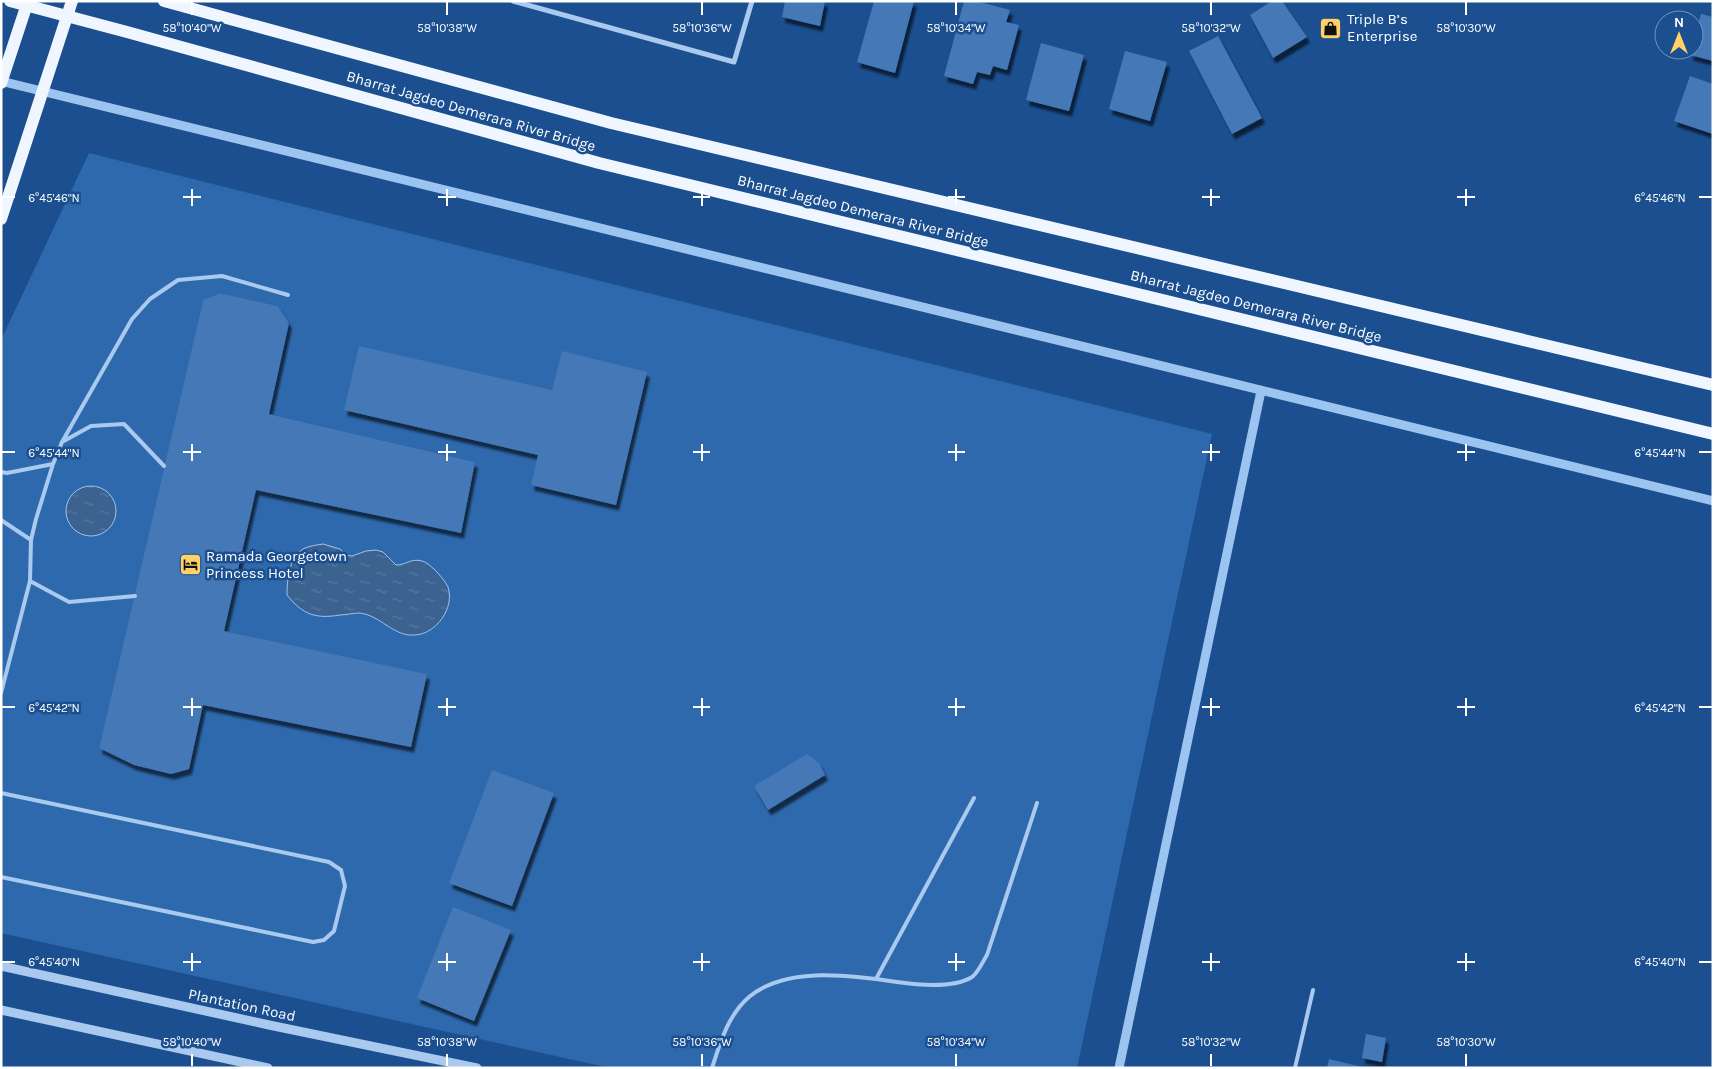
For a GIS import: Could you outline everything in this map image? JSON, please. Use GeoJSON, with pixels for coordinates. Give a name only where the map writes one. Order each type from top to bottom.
{"type":"FeatureCollection","features":[{"type":"Feature","properties":{"kind":"main road","name":"Bharrat Jagdeo Demerara River Bridge"},"geometry":{"type":"LineString","coordinates":[[10,1],[136,34],[599,163],[1713,434]]}},
{"type":"Feature","properties":{"kind":"main road"},"geometry":{"type":"LineString","coordinates":[[1,82],[28,1]]}},
{"type":"Feature","properties":{"kind":"main road"},"geometry":{"type":"LineString","coordinates":[[1,219],[72,1]]}},
{"type":"Feature","properties":{"kind":"main road","name":"Bharrat Jagdeo Demerara River Bridge"},"geometry":{"type":"LineString","coordinates":[[164,1],[611,122],[1713,385]]}},
{"type":"Feature","properties":{"kind":"street"},"geometry":{"type":"LineString","coordinates":[[513,1],[734,62],[752,1]]}},
{"type":"Feature","properties":{"kind":"street","name":"Plantation Road"},"geometry":{"type":"LineString","coordinates":[[1,966],[268,1026],[477,1068]]}},
{"type":"Feature","properties":{"kind":"street"},"geometry":{"type":"LineString","coordinates":[[1,1010],[268,1068]]}},
{"type":"Feature","properties":{"kind":"lane"},"geometry":{"type":"LineString","coordinates":[[1,693],[30,581],[31,540],[53,464],[62,442],[132,319],[150,299],[178,280],[222,276],[288,295]]}},
{"type":"Feature","properties":{"kind":"lane"},"geometry":{"type":"LineString","coordinates":[[62,442],[92,426],[124,424],[164,466]]}},
{"type":"Feature","properties":{"kind":"lane"},"geometry":{"type":"LineString","coordinates":[[1,472],[7,473],[53,464]]}},
{"type":"Feature","properties":{"kind":"lane"},"geometry":{"type":"LineString","coordinates":[[1,520],[31,540]]}},
{"type":"Feature","properties":{"kind":"lane"},"geometry":{"type":"LineString","coordinates":[[30,581],[68,602],[135,596]]}},
{"type":"Feature","properties":{"kind":"lane"},"geometry":{"type":"LineString","coordinates":[[1,793],[329,862],[341,870],[345,886],[334,931],[324,940],[313,942],[1,877]]}},
{"type":"Feature","properties":{"kind":"lane"},"geometry":{"type":"LineString","coordinates":[[876,979],[974,798]]}},
{"type":"Feature","properties":{"kind":"lane"},"geometry":{"type":"LineString","coordinates":[[712,1068],[723,1035],[735,1013],[748,998],[768,985],[788,978],[826,976],[876,979],[921,986],[951,984],[973,977],[987,955],[1037,803]]}},
{"type":"Feature","properties":{"kind":"lane"},"geometry":{"type":"LineString","coordinates":[[1294,1068],[1313,990]]}},
{"type":"Feature","properties":{"kind":"shaded area"},"geometry":{"type":"Polygon","coordinates":[[[89,153],[1212,434],[1077,1068],[610,1068],[1,933],[1,340],[89,153]],[[220,293],[203,300],[99,748],[134,765],[171,774],[189,769],[203,705],[411,747],[426,674],[224,631],[256,490],[460,533],[475,462],[269,414],[289,323],[278,306],[220,293]]]}},
{"type":"Feature","properties":{"kind":"water"},"geometry":{"type":"Polygon","coordinates":[[[86,486],[96,486],[109,493],[116,506],[116,516],[109,529],[96,536],[86,536],[77,532],[70,525],[66,516],[66,506],[70,497],[77,490],[86,486]]]}},
{"type":"Feature","properties":{"kind":"water"},"geometry":{"type":"Polygon","coordinates":[[[323,544],[340,549],[346,555],[352,556],[366,551],[376,550],[383,552],[396,565],[415,560],[427,563],[438,573],[448,587],[449,603],[442,618],[437,625],[423,634],[407,635],[374,618],[359,613],[317,616],[304,611],[287,595],[290,570],[298,553],[303,549],[323,544]]]}},
{"type":"Feature","properties":{"kind":"building"},"geometry":{"type":"Polygon","coordinates":[[[785,1],[825,1],[820,26],[782,17],[785,1]]]}},
{"type":"Feature","properties":{"kind":"building"},"geometry":{"type":"Polygon","coordinates":[[[874,1],[914,1],[895,73],[857,62],[874,1]]]}},
{"type":"Feature","properties":{"kind":"building"},"geometry":{"type":"Polygon","coordinates":[[[964,1],[976,1],[1010,10],[1006,22],[1019,25],[1007,70],[993,66],[990,75],[977,72],[973,84],[944,76],[964,1]]]}},
{"type":"Feature","properties":{"kind":"building"},"geometry":{"type":"Polygon","coordinates":[[[1272,1],[1282,1],[1307,37],[1273,58],[1250,15],[1272,1]]]}},
{"type":"Feature","properties":{"kind":"building"},"geometry":{"type":"Polygon","coordinates":[[[1704,15],[1713,17],[1713,61],[1704,59],[1704,15]]]}},
{"type":"Feature","properties":{"kind":"building"},"geometry":{"type":"Polygon","coordinates":[[[1218,36],[1262,118],[1232,134],[1189,51],[1218,36]]]}},
{"type":"Feature","properties":{"kind":"building"},"geometry":{"type":"Polygon","coordinates":[[[1041,43],[1084,55],[1069,111],[1026,100],[1041,43]]]}},
{"type":"Feature","properties":{"kind":"building"},"geometry":{"type":"Polygon","coordinates":[[[1125,51],[1167,62],[1150,121],[1109,109],[1125,51]]]}},
{"type":"Feature","properties":{"kind":"building"},"geometry":{"type":"Polygon","coordinates":[[[1690,76],[1713,84],[1713,134],[1674,121],[1690,76]]]}},
{"type":"Feature","properties":{"kind":"building","name":"Ramada Georgetown Princess Hotel"},"geometry":{"type":"Polygon","coordinates":[[[220,293],[278,306],[289,323],[269,414],[475,462],[461,533],[256,490],[224,631],[427,674],[411,747],[203,705],[189,769],[171,774],[134,765],[99,748],[203,300],[220,293]]]}},
{"type":"Feature","properties":{"kind":"building"},"geometry":{"type":"Polygon","coordinates":[[[359,346],[552,390],[562,351],[647,372],[616,505],[531,485],[538,455],[344,410],[359,346]]]}},
{"type":"Feature","properties":{"kind":"building"},"geometry":{"type":"Polygon","coordinates":[[[807,754],[819,763],[825,775],[768,810],[754,786],[807,754]]]}},
{"type":"Feature","properties":{"kind":"building"},"geometry":{"type":"Polygon","coordinates":[[[492,770],[554,793],[512,906],[449,883],[492,770]]]}},
{"type":"Feature","properties":{"kind":"building"},"geometry":{"type":"Polygon","coordinates":[[[453,907],[511,930],[474,1021],[417,998],[453,907]]]}},
{"type":"Feature","properties":{"kind":"building"},"geometry":{"type":"Polygon","coordinates":[[[1366,1034],[1386,1038],[1382,1062],[1362,1058],[1366,1034]]]}},
{"type":"Feature","properties":{"kind":"building"},"geometry":{"type":"Polygon","coordinates":[[[1329,1059],[1362,1067],[1362,1068],[1327,1068],[1329,1059]]]}},
{"type":"Feature","properties":{"kind":"waterway"},"geometry":{"type":"LineString","coordinates":[[1,81],[1713,501]]}},
{"type":"Feature","properties":{"kind":"waterway"},"geometry":{"type":"LineString","coordinates":[[1119,1068],[1261,391]]}},
{"type":"Feature","properties":{"kind":"place","name":"Triple B’s Enterprise"},"geometry":{"type":"Point","coordinates":[1331,28]}},
{"type":"Feature","properties":{"kind":"place","name":"Ramada Georgetown Princess Hotel"},"geometry":{"type":"Point","coordinates":[190,565]}}]}
